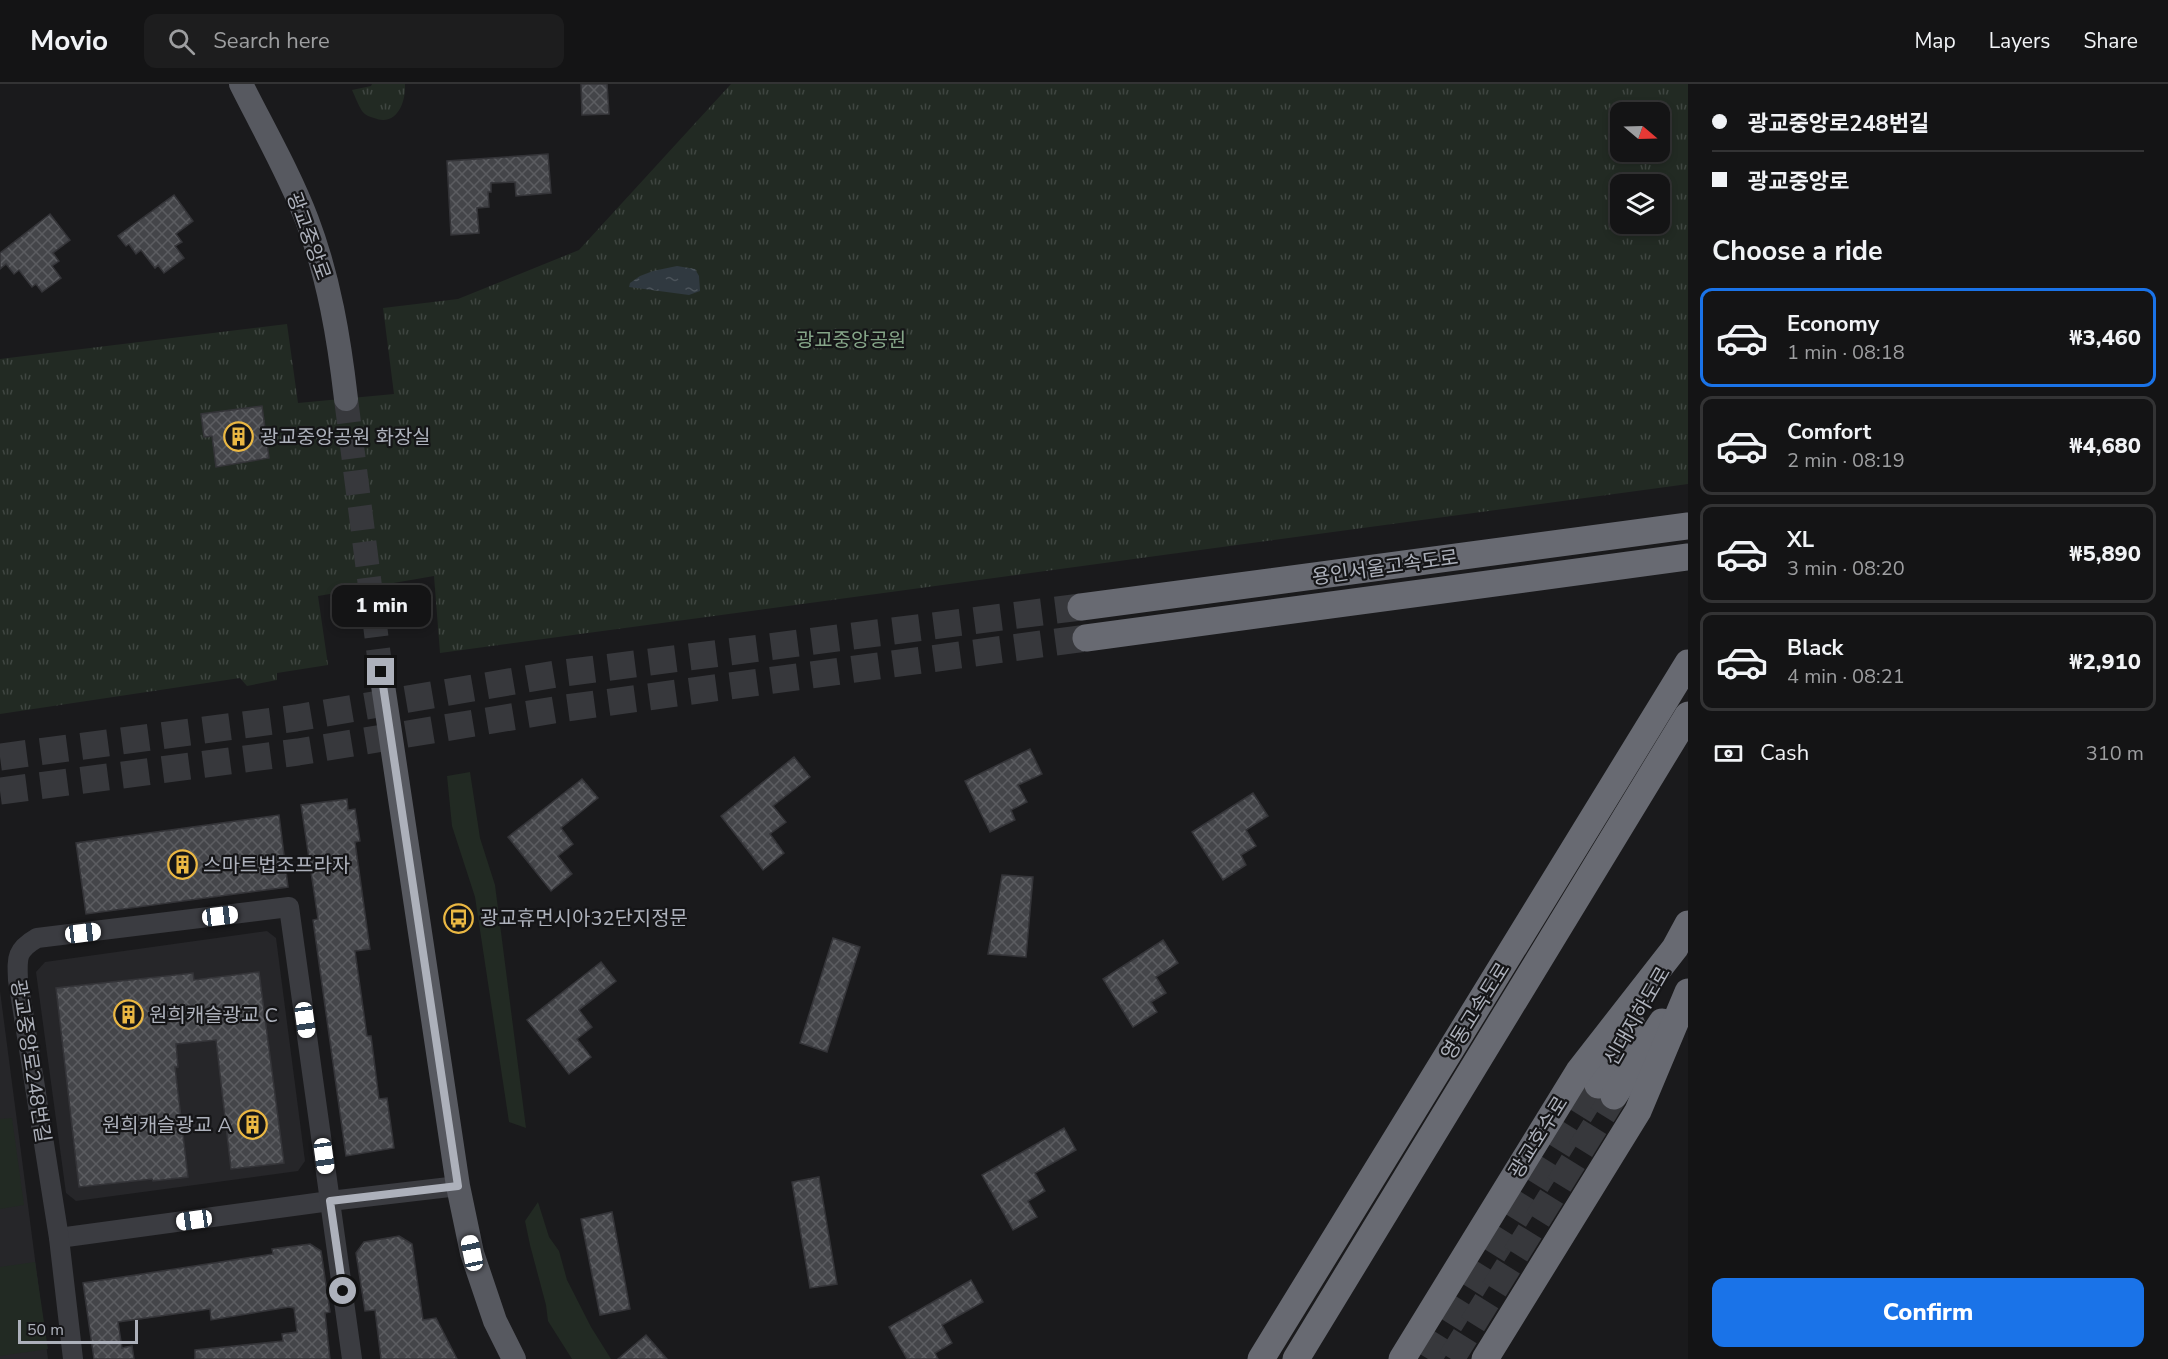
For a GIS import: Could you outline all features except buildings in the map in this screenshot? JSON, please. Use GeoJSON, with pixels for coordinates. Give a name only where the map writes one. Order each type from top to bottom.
{"type":"FeatureCollection","features":[{"type":"Feature","properties":{"kind":"highway","name":"용인서울고속도로"},"geometry":{"type":"LineString","coordinates":[[1081,607],[1688,526]]}},
{"type":"Feature","properties":{"kind":"highway","name":"용인서울고속도로"},"geometry":{"type":"LineString","coordinates":[[1086,638],[1688,556]]}},
{"type":"Feature","properties":{"kind":"highway","name":"영동고속도로"},"geometry":{"type":"LineString","coordinates":[[1261,1359],[1688,663]]}},
{"type":"Feature","properties":{"kind":"highway","name":"영동고속도로"},"geometry":{"type":"LineString","coordinates":[[1296,1359],[1688,715]]}},
{"type":"Feature","properties":{"kind":"highway","name":"광교호수로"},"geometry":{"type":"LineString","coordinates":[[1402,1359],[1579,1071],[1675,948],[1688,924]]}},
{"type":"Feature","properties":{"kind":"highway","name":"신대지하도로"},"geometry":{"type":"LineString","coordinates":[[1675,948],[1606,1090],[1688,981]]}},
{"type":"Feature","properties":{"kind":"highway"},"geometry":{"type":"LineString","coordinates":[[1485,1359],[1638,1111],[1688,992]]}},
{"type":"Feature","properties":{"kind":"main road","name":"광교중앙로"},"geometry":{"type":"LineString","coordinates":[[240,84],[306,218],[316,247],[336,322],[346,399]]}},
{"type":"Feature","properties":{"kind":"main road"},"geometry":{"type":"LineString","coordinates":[[381,672],[458,1186],[472,1253],[495,1321],[514,1359]]}},
{"type":"Feature","properties":{"kind":"street","name":"광교중앙로248번길"},"geometry":{"type":"LineString","coordinates":[[73,1359],[59,1238],[18,980],[18,955],[23,948],[37,938],[289,907],[352,1359]]}},
{"type":"Feature","properties":{"kind":"street"},"geometry":{"type":"LineString","coordinates":[[59,1238],[458,1186]]}},
{"type":"Feature","properties":{"kind":"shaded area"},"geometry":{"type":"Polygon","coordinates":[[[267,931],[276,938],[305,1161],[298,1171],[76,1201],[66,1193],[36,972],[45,962],[267,931]]]}},
{"type":"Feature","properties":{"kind":"shaded area"},"geometry":{"type":"Polygon","coordinates":[[[0,991],[48,1359],[0,1359],[0,991]]]}},
{"type":"Feature","properties":{"kind":"green space"},"geometry":{"type":"Polygon","coordinates":[[[372,84],[405,84],[402,105],[389,119],[382,120],[365,114],[352,90],[372,84]]]}},
{"type":"Feature","properties":{"kind":"green space","name":"광교중앙공원"},"geometry":{"type":"Polygon","coordinates":[[[731,84],[1688,84],[1688,484],[440,653],[434,576],[318,596],[328,665],[277,673],[277,680],[247,686],[240,678],[0,714],[0,359],[287,324],[298,403],[394,394],[383,308],[458,299],[579,250],[731,84]]]}},
{"type":"Feature","properties":{"kind":"green space"},"geometry":{"type":"Polygon","coordinates":[[[470,772],[480,838],[495,885],[526,1128],[509,1122],[475,897],[452,826],[447,776],[470,772]]]}},
{"type":"Feature","properties":{"kind":"green space"},"geometry":{"type":"Polygon","coordinates":[[[12,1118],[24,1205],[0,1209],[0,1119],[12,1118]]]}},
{"type":"Feature","properties":{"kind":"green space"},"geometry":{"type":"Polygon","coordinates":[[[538,1202],[549,1237],[559,1251],[567,1280],[591,1327],[611,1359],[572,1359],[548,1321],[525,1221],[538,1202]]]}},
{"type":"Feature","properties":{"kind":"green space"},"geometry":{"type":"Polygon","coordinates":[[[35,1262],[48,1349],[0,1356],[0,1267],[35,1262]]]}},
{"type":"Feature","properties":{"kind":"water"},"geometry":{"type":"Polygon","coordinates":[[[677,266],[695,269],[699,276],[700,291],[689,295],[629,287],[630,283],[640,276],[677,266]]]}},
{"type":"Feature","properties":{"kind":"tunnel"},"geometry":{"type":"LineString","coordinates":[[346,399],[381,672]]}},
{"type":"Feature","properties":{"kind":"tunnel"},"geometry":{"type":"LineString","coordinates":[[0,757],[296,718],[556,674],[1081,607]]}},
{"type":"Feature","properties":{"kind":"tunnel"},"geometry":{"type":"LineString","coordinates":[[0,791],[298,752],[566,708],[1086,638]]}},
{"type":"Feature","properties":{"kind":"tunnel"},"geometry":{"type":"LineString","coordinates":[[1428,1359],[1598,1085]]}},
{"type":"Feature","properties":{"kind":"tunnel"},"geometry":{"type":"LineString","coordinates":[[1451,1359],[1614,1096]]}},
{"type":"Feature","properties":{"kind":"place","name":"광교중앙공원 화장실"},"geometry":{"type":"Point","coordinates":[239,437]}},
{"type":"Feature","properties":{"kind":"place","name":"스마트법조프라자"},"geometry":{"type":"Point","coordinates":[182,865]}},
{"type":"Feature","properties":{"kind":"place","name":"광교휴먼시아32단지정문"},"geometry":{"type":"Point","coordinates":[459,918]}},
{"type":"Feature","properties":{"kind":"place","name":"원희캐슬광교 C"},"geometry":{"type":"Point","coordinates":[128,1015]}},
{"type":"Feature","properties":{"kind":"place","name":"원희캐슬광교 A"},"geometry":{"type":"Point","coordinates":[253,1125]}},
{"type":"Feature","properties":{"kind":"route"},"geometry":{"type":"LineString","coordinates":[[343,1291],[330,1201],[458,1186],[381,672]]}}]}
